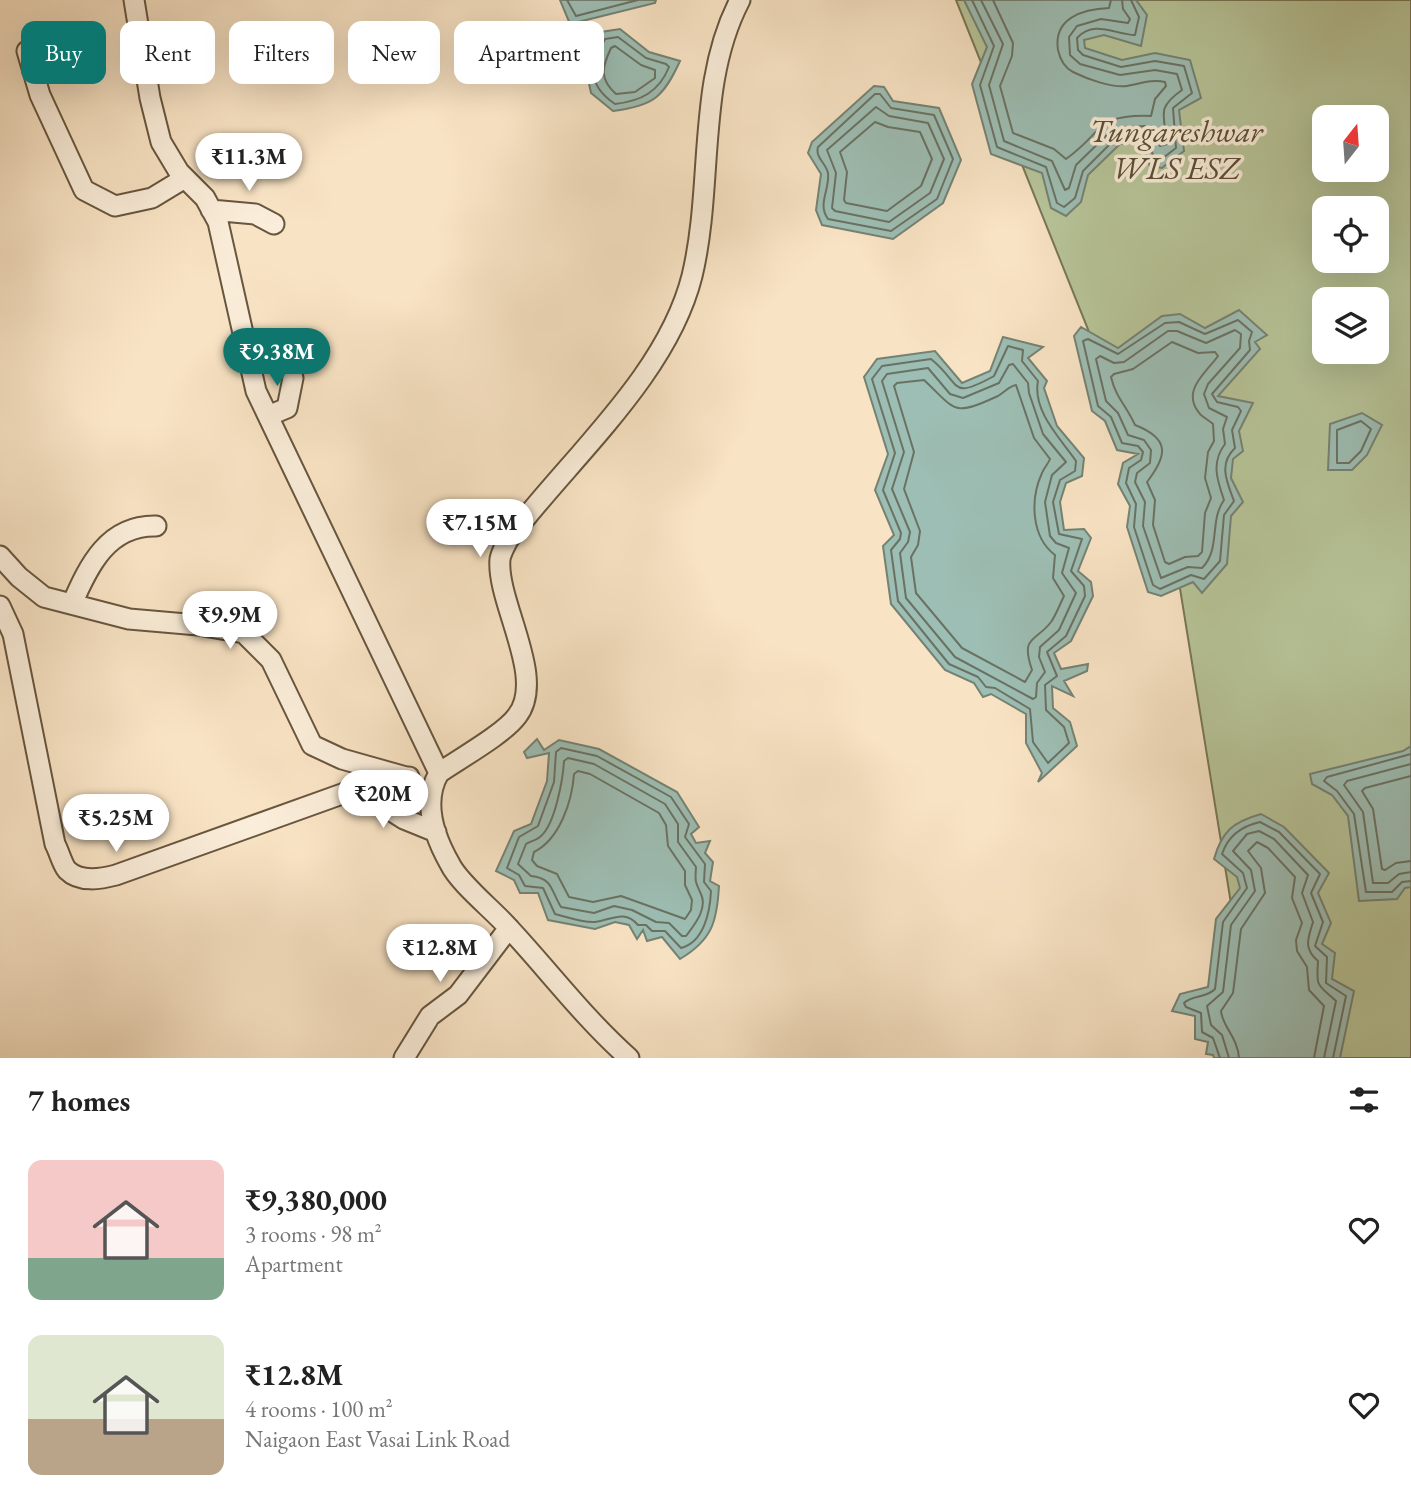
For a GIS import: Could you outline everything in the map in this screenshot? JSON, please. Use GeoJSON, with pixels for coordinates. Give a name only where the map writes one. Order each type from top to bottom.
{"type":"FeatureCollection","features":[{"type":"Feature","properties":{"kind":"street"},"geometry":{"type":"LineString","coordinates":[[134,0],[150,98],[161,142],[185,178],[205,198],[218,222],[256,391],[436,779]]}},
{"type":"Feature","properties":{"kind":"street"},"geometry":{"type":"LineString","coordinates":[[629,1058],[599,1031],[509,928],[451,867],[436,832],[429,802],[436,779],[507,726],[518,716],[525,700],[523,653],[501,573],[500,557],[508,540],[648,369],[675,325],[692,275],[718,59],[728,24],[740,0]]}},
{"type":"Feature","properties":{"kind":"street"},"geometry":{"type":"LineString","coordinates":[[37,84],[84,190],[115,205],[152,198],[185,178]]}},
{"type":"Feature","properties":{"kind":"street"},"geometry":{"type":"LineString","coordinates":[[211,210],[255,214],[274,224]]}},
{"type":"Feature","properties":{"kind":"street"},"geometry":{"type":"LineString","coordinates":[[268,416],[287,408],[293,378]]}},
{"type":"Feature","properties":{"kind":"street"},"geometry":{"type":"LineString","coordinates":[[72,604],[86,572],[102,547],[141,526],[156,526]]}},
{"type":"Feature","properties":{"kind":"street"},"geometry":{"type":"LineString","coordinates":[[0,556],[19,577],[44,597],[129,619],[198,625],[244,633],[271,660],[312,745],[342,759],[409,777],[436,779]]}},
{"type":"Feature","properties":{"kind":"street"},"geometry":{"type":"LineString","coordinates":[[0,607],[13,634],[55,844],[67,870],[84,879],[103,879],[342,794],[409,777]]}},
{"type":"Feature","properties":{"kind":"street"},"geometry":{"type":"LineString","coordinates":[[342,794],[382,805],[404,819],[436,832]]}},
{"type":"Feature","properties":{"kind":"street"},"geometry":{"type":"LineString","coordinates":[[404,1058],[430,1016],[465,987],[509,928]]}},
{"type":"Feature","properties":{"kind":"green space","name":"Tungareshwar WLS ESZ"},"geometry":{"type":"Polygon","coordinates":[[[956,0],[1411,0],[1411,1058],[1256,1058],[1172,539],[956,0]]]}},
{"type":"Feature","properties":{"kind":"water"},"geometry":{"type":"Polygon","coordinates":[[[560,0],[656,0],[655,3],[582,21],[569,21],[560,0]]]}},
{"type":"Feature","properties":{"kind":"water"},"geometry":{"type":"Polygon","coordinates":[[[964,0],[1136,0],[1147,15],[1141,46],[1104,35],[1084,40],[1085,48],[1122,60],[1155,53],[1190,60],[1201,98],[1179,110],[1184,151],[1162,168],[1150,166],[1141,141],[1120,144],[1088,175],[1081,202],[1066,216],[1051,208],[1042,173],[991,154],[972,84],[987,47],[964,0]]]}},
{"type":"Feature","properties":{"kind":"water"},"geometry":{"type":"Polygon","coordinates":[[[620,29],[649,52],[680,61],[662,92],[647,103],[613,111],[591,93],[589,84],[604,84],[604,32],[620,29]]]}},
{"type":"Feature","properties":{"kind":"water"},"geometry":{"type":"Polygon","coordinates":[[[874,86],[884,87],[893,101],[939,108],[961,160],[943,203],[893,239],[822,225],[816,210],[821,174],[808,153],[812,142],[874,86]]]}},
{"type":"Feature","properties":{"kind":"water"},"geometry":{"type":"Polygon","coordinates":[[[1239,310],[1267,335],[1255,342],[1260,349],[1218,396],[1253,403],[1239,431],[1243,451],[1233,459],[1231,478],[1243,502],[1231,516],[1227,564],[1202,593],[1193,582],[1161,596],[1148,592],[1127,527],[1130,506],[1118,484],[1123,463],[1138,454],[1117,450],[1105,421],[1092,411],[1074,336],[1081,327],[1118,348],[1162,316],[1180,314],[1205,328],[1239,310]]]}},
{"type":"Feature","properties":{"kind":"water"},"geometry":{"type":"Polygon","coordinates":[[[1003,337],[1043,347],[1028,358],[1047,381],[1044,388],[1057,426],[1084,458],[1082,476],[1066,483],[1060,502],[1064,530],[1084,529],[1091,538],[1078,571],[1091,582],[1093,596],[1071,641],[1054,653],[1061,669],[1088,664],[1087,671],[1064,681],[1073,696],[1052,686],[1053,708],[1070,722],[1077,746],[1038,782],[1042,773],[1026,743],[1026,714],[991,694],[983,697],[974,683],[945,670],[891,604],[883,546],[894,535],[875,490],[888,454],[864,377],[877,359],[935,351],[962,383],[990,371],[1003,337]]]}},
{"type":"Feature","properties":{"kind":"water"},"geometry":{"type":"Polygon","coordinates":[[[1362,413],[1382,425],[1367,455],[1352,470],[1328,470],[1330,424],[1362,413]]]}},
{"type":"Feature","properties":{"kind":"water"},"geometry":{"type":"Polygon","coordinates":[[[537,739],[544,750],[559,740],[599,749],[677,792],[699,827],[691,834],[696,843],[710,841],[705,853],[713,862],[710,881],[719,886],[717,910],[711,929],[691,952],[680,959],[662,937],[647,941],[643,930],[637,939],[629,925],[615,922],[595,929],[548,920],[538,893],[520,893],[514,880],[496,871],[514,831],[531,824],[547,781],[549,753],[527,758],[524,752],[537,739]]]}},
{"type":"Feature","properties":{"kind":"water"},"geometry":{"type":"Polygon","coordinates":[[[1411,746],[1411,887],[1405,888],[1397,899],[1359,901],[1348,816],[1332,795],[1312,784],[1310,774],[1403,751],[1411,746]]]}},
{"type":"Feature","properties":{"kind":"water"},"geometry":{"type":"Polygon","coordinates":[[[1261,814],[1284,827],[1329,873],[1318,893],[1331,923],[1322,944],[1335,953],[1332,979],[1354,991],[1340,1058],[1214,1058],[1213,1055],[1206,1054],[1208,1042],[1195,1039],[1195,1016],[1172,1011],[1180,994],[1208,987],[1216,919],[1240,888],[1237,877],[1214,859],[1221,841],[1236,824],[1261,814]]]}}]}
